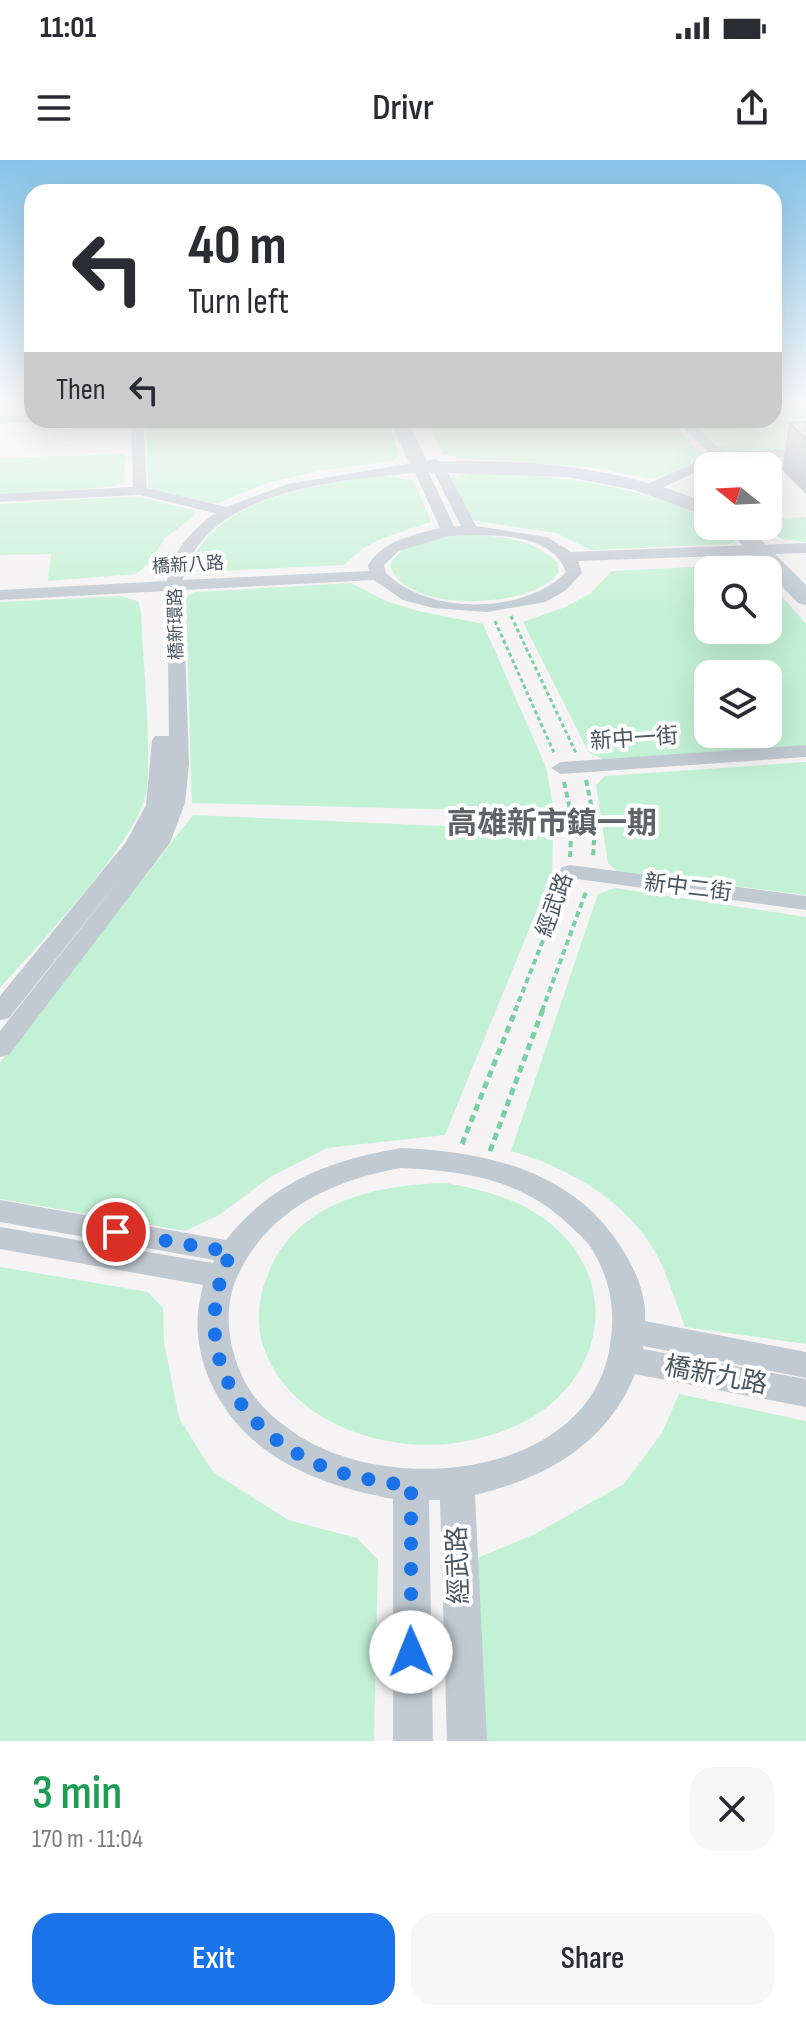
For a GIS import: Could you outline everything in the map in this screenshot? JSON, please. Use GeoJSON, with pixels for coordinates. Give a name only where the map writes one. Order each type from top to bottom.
{"type":"FeatureCollection","features":[{"type":"Feature","properties":{"kind":"street"},"geometry":{"type":"LineString","coordinates":[[139,476],[140,491]]}},
{"type":"Feature","properties":{"kind":"street","name":"橋新環路"},"geometry":{"type":"LineString","coordinates":[[0,1012],[115,874],[136,844],[156,805],[162,765],[168,583],[181,556],[223,510],[306,483],[355,476]]}},
{"type":"Feature","properties":{"kind":"street"},"geometry":{"type":"LineString","coordinates":[[431,476],[449,531]]}},
{"type":"Feature","properties":{"kind":"street"},"geometry":{"type":"LineString","coordinates":[[434,476],[470,530]]}},
{"type":"Feature","properties":{"kind":"street","name":"橋新環路"},"geometry":{"type":"LineString","coordinates":[[584,476],[652,487],[694,500]]}},
{"type":"Feature","properties":{"kind":"street"},"geometry":{"type":"LineString","coordinates":[[652,487],[677,476]]}},
{"type":"Feature","properties":{"kind":"street","name":"橋新環路"},"geometry":{"type":"LineString","coordinates":[[652,487],[694,505]]}},
{"type":"Feature","properties":{"kind":"street"},"geometry":{"type":"LineString","coordinates":[[0,498],[140,491],[223,510]]}},
{"type":"Feature","properties":{"kind":"street"},"geometry":{"type":"LineString","coordinates":[[470,530],[529,537],[553,546],[571,561],[574,573],[567,584],[553,593],[532,601],[490,607],[431,602],[397,591],[378,572],[381,556],[396,544],[449,531],[470,530]]}},
{"type":"Feature","properties":{"kind":"street"},"geometry":{"type":"LineString","coordinates":[[755,540],[806,581]]}},
{"type":"Feature","properties":{"kind":"street"},"geometry":{"type":"LineString","coordinates":[[761,540],[806,598]]}},
{"type":"Feature","properties":{"kind":"street"},"geometry":{"type":"LineString","coordinates":[[571,561],[806,551]]}},
{"type":"Feature","properties":{"kind":"street","name":"橋新八路"},"geometry":{"type":"LineString","coordinates":[[0,589],[378,572]]}},
{"type":"Feature","properties":{"kind":"street","name":"橋新環路"},"geometry":{"type":"LineString","coordinates":[[0,1049],[138,875],[159,843],[175,803],[179,764],[168,583]]}},
{"type":"Feature","properties":{"kind":"street","name":"橋新八路"},"geometry":{"type":"LineString","coordinates":[[0,595],[168,583]]}},
{"type":"Feature","properties":{"kind":"street","name":"新中一街"},"geometry":{"type":"LineString","coordinates":[[561,768],[806,751]]}},
{"type":"Feature","properties":{"kind":"street","name":"新中二街"},"geometry":{"type":"LineString","coordinates":[[570,872],[806,903]]}},
{"type":"Feature","properties":{"kind":"street"},"geometry":{"type":"LineString","coordinates":[[401,1158],[470,1163],[526,1180],[562,1200],[592,1227],[615,1258],[624,1282],[629,1345],[603,1405],[585,1426],[550,1453],[506,1473],[457,1484],[411,1486],[356,1477],[305,1458],[264,1429],[233,1394],[216,1355],[212,1315],[225,1264],[261,1215],[302,1187],[349,1167],[401,1158]]}},
{"type":"Feature","properties":{"kind":"street"},"geometry":{"type":"LineString","coordinates":[[0,1211],[225,1264]]}},
{"type":"Feature","properties":{"kind":"street"},"geometry":{"type":"LineString","coordinates":[[0,1238],[225,1264]]}},
{"type":"Feature","properties":{"kind":"street","name":"橋新九路"},"geometry":{"type":"LineString","coordinates":[[629,1345],[806,1365]]}},
{"type":"Feature","properties":{"kind":"street","name":"橋新九路"},"geometry":{"type":"LineString","coordinates":[[629,1345],[806,1393]]}},
{"type":"Feature","properties":{"kind":"street","name":"經武路"},"geometry":{"type":"LineString","coordinates":[[457,1484],[467,1741]]}},
{"type":"Feature","properties":{"kind":"street","name":"經武路"},"geometry":{"type":"LineString","coordinates":[[411,1486],[413,1741]]}},
{"type":"Feature","properties":{"kind":"path","name":"經武路"},"geometry":{"type":"LineString","coordinates":[[460,1148],[570,872],[572,818],[561,768],[493,615]]}},
{"type":"Feature","properties":{"kind":"green space"},"geometry":{"type":"Polygon","coordinates":[[[0,476],[124,476],[124,482],[111,487],[0,496],[0,476]]]}},
{"type":"Feature","properties":{"kind":"green space"},"geometry":{"type":"Polygon","coordinates":[[[148,476],[298,476],[267,483],[219,503],[206,503],[148,488],[148,476]]]}},
{"type":"Feature","properties":{"kind":"green space"},"geometry":{"type":"Polygon","coordinates":[[[379,476],[414,481],[431,522],[383,538],[363,548],[344,565],[199,572],[188,567],[203,543],[222,524],[245,509],[271,498],[379,476]]]}},
{"type":"Feature","properties":{"kind":"green space"},"geometry":{"type":"Polygon","coordinates":[[[535,476],[594,484],[652,497],[694,513],[694,540],[738,540],[729,544],[591,550],[556,533],[471,520],[451,478],[535,476]]]}},
{"type":"Feature","properties":{"kind":"green space"},"geometry":{"type":"Polygon","coordinates":[[[637,476],[663,476],[655,479],[637,476]]]}},
{"type":"Feature","properties":{"kind":"green space"},"geometry":{"type":"Polygon","coordinates":[[[145,498],[196,511],[193,517],[165,538],[149,563],[136,574],[48,581],[51,554],[0,555],[0,504],[145,498]]]}},
{"type":"Feature","properties":{"kind":"green space"},"geometry":{"type":"Polygon","coordinates":[[[806,517],[806,542],[782,539],[782,518],[806,517]]]}},
{"type":"Feature","properties":{"kind":"green space"},"geometry":{"type":"Polygon","coordinates":[[[456,535],[523,542],[547,553],[557,562],[559,572],[545,585],[524,594],[470,601],[443,599],[419,592],[400,581],[390,565],[410,546],[456,535]]]}},
{"type":"Feature","properties":{"kind":"green space"},"geometry":{"type":"Polygon","coordinates":[[[694,567],[694,644],[782,644],[782,596],[806,624],[806,746],[782,748],[782,660],[694,660],[694,748],[777,748],[605,760],[589,753],[523,622],[565,607],[591,593],[612,571],[694,567]]]}},
{"type":"Feature","properties":{"kind":"green space"},"geometry":{"type":"Polygon","coordinates":[[[351,583],[386,601],[418,611],[483,624],[546,767],[554,812],[192,803],[186,597],[195,592],[351,583]]]}},
{"type":"Feature","properties":{"kind":"green space"},"geometry":{"type":"Polygon","coordinates":[[[121,596],[138,601],[141,611],[148,746],[147,788],[141,809],[108,863],[0,988],[0,602],[121,596]]]}},
{"type":"Feature","properties":{"kind":"green space"},"geometry":{"type":"Polygon","coordinates":[[[806,762],[806,895],[618,872],[608,863],[596,785],[605,776],[806,762]]]}},
{"type":"Feature","properties":{"kind":"green space"},"geometry":{"type":"Polygon","coordinates":[[[193,815],[553,831],[552,873],[445,1135],[327,1148],[270,1177],[219,1215],[185,1231],[0,1199],[0,1063],[193,815]]]}},
{"type":"Feature","properties":{"kind":"green space"},"geometry":{"type":"Polygon","coordinates":[[[615,888],[806,917],[806,1344],[685,1327],[661,1263],[634,1223],[598,1191],[577,1178],[511,1151],[598,894],[615,888]]]}},
{"type":"Feature","properties":{"kind":"green space"},"geometry":{"type":"Polygon","coordinates":[[[446,1183],[515,1202],[559,1231],[575,1250],[587,1272],[594,1295],[595,1319],[591,1343],[581,1367],[556,1400],[533,1417],[495,1434],[437,1445],[406,1444],[345,1428],[317,1414],[293,1394],[275,1370],[262,1342],[259,1326],[260,1300],[267,1277],[279,1252],[296,1231],[317,1215],[365,1194],[391,1188],[446,1183]]]}},
{"type":"Feature","properties":{"kind":"green space"},"geometry":{"type":"Polygon","coordinates":[[[0,1267],[148,1292],[163,1308],[164,1342],[179,1418],[213,1472],[288,1520],[357,1538],[378,1560],[374,1741],[0,1741],[0,1267]]]}},
{"type":"Feature","properties":{"kind":"green space"},"geometry":{"type":"Polygon","coordinates":[[[679,1394],[806,1421],[806,1741],[477,1741],[475,1559],[535,1534],[624,1484],[662,1433],[679,1394]]]}},
{"type":"Feature","properties":{"kind":"district","name":"高雄新市鎮一期"},"geometry":{"type":"Point","coordinates":[552,824]}},
{"type":"Feature","properties":{"kind":"route"},"geometry":{"type":"LineString","coordinates":[[116,1232],[231,1252],[220,1276],[212,1315],[216,1355],[233,1394],[264,1429],[305,1458],[356,1477],[411,1486],[411,1652]]}}]}
